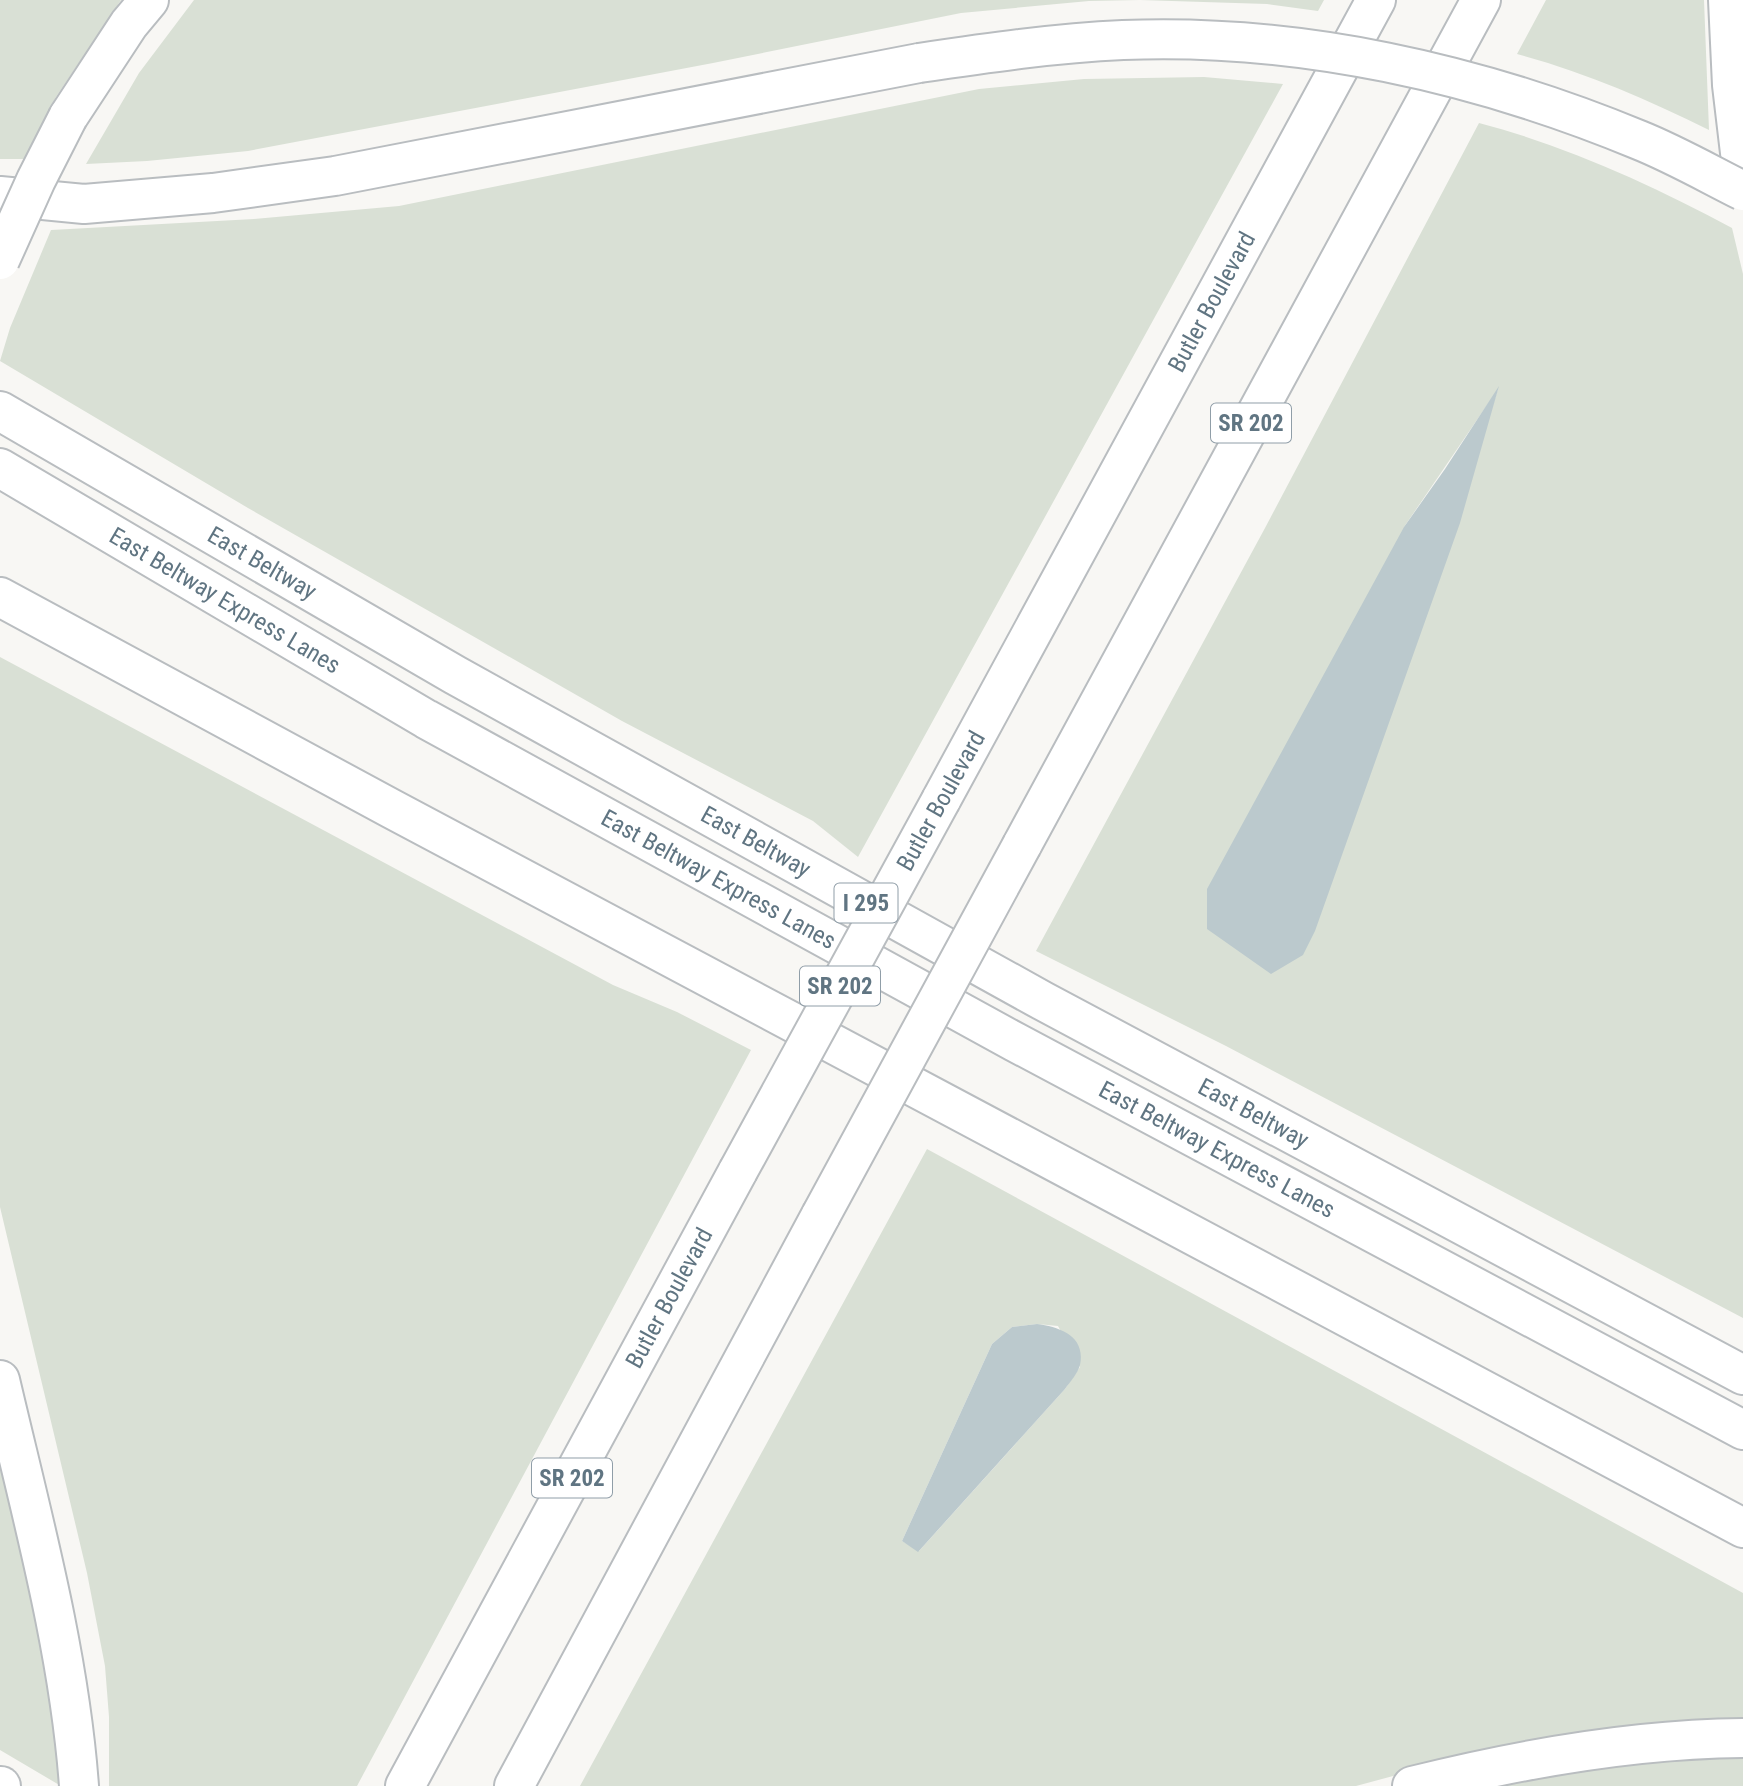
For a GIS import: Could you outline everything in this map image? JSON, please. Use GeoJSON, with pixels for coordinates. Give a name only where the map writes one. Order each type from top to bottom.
{"type":"FeatureCollection","features":[{"type":"Feature","properties":{"kind":"highway"},"geometry":{"type":"LineString","coordinates":[[0,260],[68,117],[129,24],[149,0]]}},
{"type":"Feature","properties":{"kind":"highway","name":"Butler Boulevard"},"geometry":{"type":"LineString","coordinates":[[405,1786],[1376,0]]}},
{"type":"Feature","properties":{"kind":"highway","name":"SR 202"},"geometry":{"type":"LineString","coordinates":[[514,1786],[1481,0]]}},
{"type":"Feature","properties":{"kind":"highway"},"geometry":{"type":"LineString","coordinates":[[1728,0],[1731,85],[1743,178]]}},
{"type":"Feature","properties":{"kind":"highway"},"geometry":{"type":"LineString","coordinates":[[0,196],[84,204],[213,193],[335,176],[919,63],[994,52],[1124,40],[1264,44],[1397,64],[1458,79],[1576,116],[1641,140],[1743,191]]}},
{"type":"Feature","properties":{"kind":"highway","name":"East Beltway"},"geometry":{"type":"LineString","coordinates":[[0,411],[443,668],[1007,981],[1743,1376]]}},
{"type":"Feature","properties":{"kind":"highway","name":"East Beltway Express Lanes"},"geometry":{"type":"LineString","coordinates":[[0,468],[439,725],[1015,1042],[1743,1430]]}},
{"type":"Feature","properties":{"kind":"highway"},"geometry":{"type":"LineString","coordinates":[[0,597],[392,810],[1743,1528]]}},
{"type":"Feature","properties":{"kind":"highway"},"geometry":{"type":"LineString","coordinates":[[0,1380],[47,1582],[76,1740],[79,1786]]}},
{"type":"Feature","properties":{"kind":"highway"},"geometry":{"type":"LineString","coordinates":[[1412,1786],[1480,1769],[1565,1753],[1640,1744],[1743,1738]]}},
{"type":"Feature","properties":{"kind":"shaded area"},"geometry":{"type":"Polygon","coordinates":[[[0,0],[121,0],[56,97],[24,159],[0,159],[0,0]]]}},
{"type":"Feature","properties":{"kind":"shaded area"},"geometry":{"type":"Polygon","coordinates":[[[194,0],[1140,0],[1089,1],[961,13],[248,151],[86,164],[139,73],[194,0]]]}},
{"type":"Feature","properties":{"kind":"shaded area"},"geometry":{"type":"Polygon","coordinates":[[[1140,0],[1324,0],[1318,11],[1267,4],[1140,0]]]}},
{"type":"Feature","properties":{"kind":"shaded area"},"geometry":{"type":"Polygon","coordinates":[[[1546,0],[1704,0],[1709,130],[1615,87],[1517,54],[1546,0]]]}},
{"type":"Feature","properties":{"kind":"shaded area"},"geometry":{"type":"Polygon","coordinates":[[[1204,77],[1283,84],[858,857],[813,821],[622,721],[248,508],[0,361],[10,328],[51,230],[254,219],[399,206],[979,89],[1084,79],[1204,77]]]}},
{"type":"Feature","properties":{"kind":"shaded area"},"geometry":{"type":"Polygon","coordinates":[[[1479,123],[1577,155],[1732,228],[1743,274],[1743,1318],[1226,1046],[1036,951],[1265,528],[1479,123]],[[1498,389],[1404,527],[1476,459],[1498,389]]]}},
{"type":"Feature","properties":{"kind":"shaded area"},"geometry":{"type":"Polygon","coordinates":[[[1499,386],[1460,523],[1315,931],[1303,955],[1271,974],[1207,929],[1207,889],[1404,527],[1499,386]]]}},
{"type":"Feature","properties":{"kind":"shaded area"},"geometry":{"type":"Polygon","coordinates":[[[0,657],[613,985],[677,1012],[751,1050],[357,1786],[109,1786],[109,1717],[105,1666],[87,1573],[0,1207],[0,657]]]}},
{"type":"Feature","properties":{"kind":"shaded area"},"geometry":{"type":"Polygon","coordinates":[[[927,1149],[1743,1593],[1743,1721],[1445,1762],[1356,1786],[580,1786],[927,1149]],[[1037,1324],[1012,1327],[992,1344],[902,1541],[919,1551],[1065,1389],[1080,1367],[1058,1326],[1037,1324]]]}},
{"type":"Feature","properties":{"kind":"shaded area"},"geometry":{"type":"Polygon","coordinates":[[[1037,1324],[1062,1331],[1075,1340],[1081,1355],[1078,1371],[1065,1389],[918,1552],[902,1541],[992,1344],[1012,1327],[1037,1324]]]}},
{"type":"Feature","properties":{"kind":"shaded area"},"geometry":{"type":"Polygon","coordinates":[[[0,1427],[66,1738],[61,1786],[0,1750],[0,1427]]]}},
{"type":"Feature","properties":{"kind":"shaded area"},"geometry":{"type":"Polygon","coordinates":[[[1743,1751],[1743,1786],[1481,1786],[1538,1774],[1743,1751]]]}}]}
